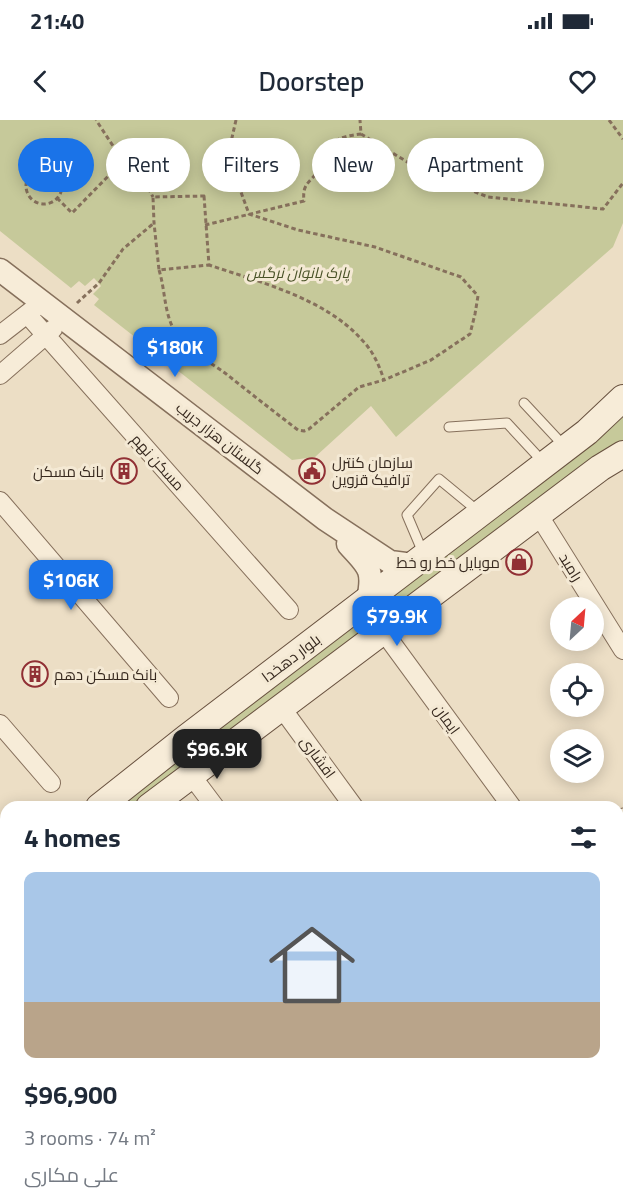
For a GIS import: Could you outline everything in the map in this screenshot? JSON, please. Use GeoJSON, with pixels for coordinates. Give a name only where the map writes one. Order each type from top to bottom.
{"type":"FeatureCollection","features":[{"type":"Feature","properties":{"kind":"main road","name":"بلوار دهخدا"},"geometry":{"type":"LineString","coordinates":[[107,801],[192,733],[545,465],[587,432],[623,398]]}},
{"type":"Feature","properties":{"kind":"main road"},"geometry":{"type":"LineString","coordinates":[[156,801],[538,514],[600,468],[623,454]]}},
{"type":"Feature","properties":{"kind":"street","name":"گلستان هزار جریب"},"geometry":{"type":"LineString","coordinates":[[0,270],[34,308],[63,318],[325,519]]}},
{"type":"Feature","properties":{"kind":"street"},"geometry":{"type":"LineString","coordinates":[[0,335],[34,308]]}},
{"type":"Feature","properties":{"kind":"street","name":"مسکن نهم"},"geometry":{"type":"LineString","coordinates":[[34,308],[46,335],[289,610]]}},
{"type":"Feature","properties":{"kind":"street"},"geometry":{"type":"LineString","coordinates":[[0,375],[63,318]]}},
{"type":"Feature","properties":{"kind":"street"},"geometry":{"type":"LineString","coordinates":[[0,501],[169,698]]}},
{"type":"Feature","properties":{"kind":"street","name":"رامبد"},"geometry":{"type":"LineString","coordinates":[[538,514],[623,650]]}},
{"type":"Feature","properties":{"kind":"street"},"geometry":{"type":"LineString","coordinates":[[325,519],[390,562],[419,560]]}},
{"type":"Feature","properties":{"kind":"street"},"geometry":{"type":"LineString","coordinates":[[325,519],[368,566],[372,582],[368,599]]}},
{"type":"Feature","properties":{"kind":"street","name":"ایمان"},"geometry":{"type":"LineString","coordinates":[[383,631],[508,801]]}},
{"type":"Feature","properties":{"kind":"street","name":"افشاری"},"geometry":{"type":"LineString","coordinates":[[281,707],[350,801]]}},
{"type":"Feature","properties":{"kind":"street"},"geometry":{"type":"LineString","coordinates":[[0,724],[51,783]]}},
{"type":"Feature","properties":{"kind":"street"},"geometry":{"type":"LineString","coordinates":[[191,775],[210,801]]}},
{"type":"Feature","properties":{"kind":"lane"},"geometry":{"type":"LineString","coordinates":[[524,403],[566,448]]}},
{"type":"Feature","properties":{"kind":"lane"},"geometry":{"type":"LineString","coordinates":[[449,427],[507,423],[545,465]]}},
{"type":"Feature","properties":{"kind":"lane"},"geometry":{"type":"LineString","coordinates":[[419,560],[407,515],[439,479],[481,513]]}},
{"type":"Feature","properties":{"kind":"path"},"geometry":{"type":"LineString","coordinates":[[96,120],[108,138]]}},
{"type":"Feature","properties":{"kind":"path"},"geometry":{"type":"LineString","coordinates":[[236,120],[231,142],[230,162],[249,214]]}},
{"type":"Feature","properties":{"kind":"path"},"geometry":{"type":"LineString","coordinates":[[360,120],[361,134]]}},
{"type":"Feature","properties":{"kind":"path"},"geometry":{"type":"LineString","coordinates":[[609,120],[623,139]]}},
{"type":"Feature","properties":{"kind":"path"},"geometry":{"type":"LineString","coordinates":[[205,225],[304,201],[304,190],[319,170],[323,155],[329,145],[343,137],[361,134],[424,172],[488,197],[603,209],[623,183]]}},
{"type":"Feature","properties":{"kind":"path"},"geometry":{"type":"LineString","coordinates":[[47,168],[57,173],[62,184],[57,198],[43,204],[32,200],[26,189],[31,173],[47,168]]}},
{"type":"Feature","properties":{"kind":"path"},"geometry":{"type":"LineString","coordinates":[[57,198],[72,213],[106,178]]}},
{"type":"Feature","properties":{"kind":"path"},"geometry":{"type":"LineString","coordinates":[[150,192],[153,197],[159,270],[173,330],[193,351],[298,430],[309,429],[358,387],[384,380],[431,360],[470,334],[478,296],[461,277],[375,247],[298,230],[249,214]]}},
{"type":"Feature","properties":{"kind":"path"},"geometry":{"type":"LineString","coordinates":[[153,197],[204,196],[209,265]]}},
{"type":"Feature","properties":{"kind":"path"},"geometry":{"type":"LineString","coordinates":[[63,318],[99,283],[123,249],[154,223]]}},
{"type":"Feature","properties":{"kind":"path"},"geometry":{"type":"LineString","coordinates":[[159,270],[209,265],[288,292],[349,327],[372,353],[384,380]]}},
{"type":"Feature","properties":{"kind":"green space","name":"پارک بانوان نرگس"},"geometry":{"type":"Polygon","coordinates":[[[0,120],[623,120],[623,223],[613,247],[396,437],[371,406],[315,457],[292,460],[94,305],[99,299],[93,294],[101,286],[94,278],[85,286],[79,281],[71,288],[0,231],[0,120]]]}},
{"type":"Feature","properties":{"kind":"green space"},"geometry":{"type":"Polygon","coordinates":[[[623,398],[623,454],[157,801],[103,801],[623,398]]]}},
{"type":"Feature","properties":{"kind":"place","name":"بانک مسکن"},"geometry":{"type":"Point","coordinates":[124,471]}},
{"type":"Feature","properties":{"kind":"place","name":"سازمان کنترل ترافیک قزوین"},"geometry":{"type":"Point","coordinates":[312,471]}},
{"type":"Feature","properties":{"kind":"place","name":"موبایل خط رو خط"},"geometry":{"type":"Point","coordinates":[519,562]}},
{"type":"Feature","properties":{"kind":"place","name":"بانک مسکن دهم"},"geometry":{"type":"Point","coordinates":[35,674]}}]}
